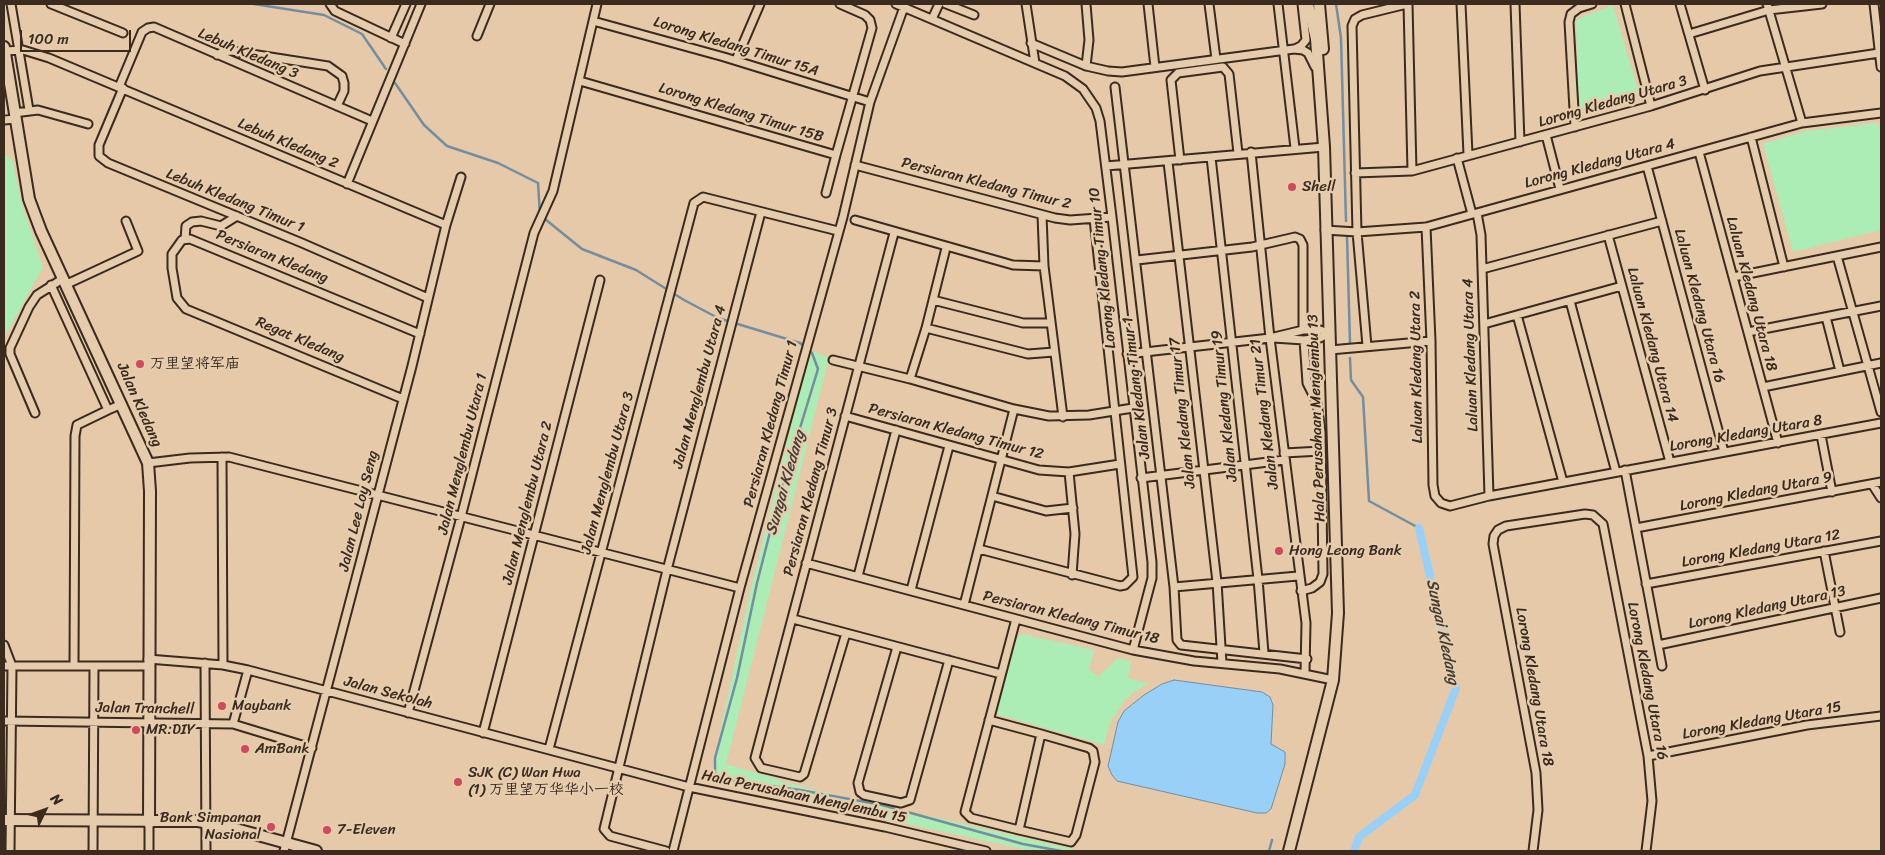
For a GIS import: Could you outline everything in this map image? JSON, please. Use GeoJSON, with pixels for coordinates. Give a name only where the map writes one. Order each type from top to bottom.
{"type":"FeatureCollection","features":[{"type":"Feature","properties":{"kind":"main road"},"geometry":{"type":"LineString","coordinates":[[1308,4],[1316,39]]}},
{"type":"Feature","properties":{"kind":"main road"},"geometry":{"type":"LineString","coordinates":[[1314,4],[1318,87],[1324,147]]}},
{"type":"Feature","properties":{"kind":"main road"},"geometry":{"type":"LineString","coordinates":[[1319,4],[1322,25],[1326,144],[1324,147]]}},
{"type":"Feature","properties":{"kind":"main road"},"geometry":{"type":"LineString","coordinates":[[1322,25],[1326,4]]}},
{"type":"Feature","properties":{"kind":"main road","name":"Jalan Kledang"},"geometry":{"type":"LineString","coordinates":[[4,47],[29,198],[41,231],[148,463],[150,491],[149,822]]}},
{"type":"Feature","properties":{"kind":"main road","name":"Hala Perusahaan Menglembu 13"},"geometry":{"type":"LineString","coordinates":[[1289,851],[1334,680],[1338,613],[1324,147]]}},
{"type":"Feature","properties":{"kind":"main road"},"geometry":{"type":"LineString","coordinates":[[8,821],[149,822],[205,825],[305,851]]}},
{"type":"Feature","properties":{"kind":"main road"},"geometry":{"type":"LineString","coordinates":[[286,846],[316,851]]}},
{"type":"Feature","properties":{"kind":"street"},"geometry":{"type":"LineString","coordinates":[[11,4],[29,110]]}},
{"type":"Feature","properties":{"kind":"street"},"geometry":{"type":"LineString","coordinates":[[51,4],[123,33]]}},
{"type":"Feature","properties":{"kind":"street"},"geometry":{"type":"LineString","coordinates":[[330,4],[335,11],[404,44]]}},
{"type":"Feature","properties":{"kind":"street"},"geometry":{"type":"LineString","coordinates":[[391,38],[406,4]]}},
{"type":"Feature","properties":{"kind":"street"},"geometry":{"type":"LineString","coordinates":[[347,184],[421,4]]}},
{"type":"Feature","properties":{"kind":"street"},"geometry":{"type":"LineString","coordinates":[[477,36],[490,4]]}},
{"type":"Feature","properties":{"kind":"street","name":"Jalan Menglembu Utara 1"},"geometry":{"type":"LineString","coordinates":[[408,713],[534,233],[549,203],[580,81],[597,4]]}},
{"type":"Feature","properties":{"kind":"street"},"geometry":{"type":"LineString","coordinates":[[736,60],[760,4]]}},
{"type":"Feature","properties":{"kind":"street","name":"Lorong Kledang Timur 15B"},"geometry":{"type":"LineString","coordinates":[[580,81],[836,155],[872,28],[870,20],[865,15],[840,4]]}},
{"type":"Feature","properties":{"kind":"street","name":"Lorong Kledang Timur 10"},"geometry":{"type":"LineString","coordinates":[[896,4],[1035,63],[1074,82],[1089,97],[1100,121],[1152,578],[1133,650]]}},
{"type":"Feature","properties":{"kind":"street"},"geometry":{"type":"LineString","coordinates":[[932,19],[939,4]]}},
{"type":"Feature","properties":{"kind":"street"},"geometry":{"type":"LineString","coordinates":[[946,4],[974,15]]}},
{"type":"Feature","properties":{"kind":"street"},"geometry":{"type":"LineString","coordinates":[[1026,4],[1035,63]]}},
{"type":"Feature","properties":{"kind":"street"},"geometry":{"type":"LineString","coordinates":[[1086,4],[1090,40],[1086,66]]}},
{"type":"Feature","properties":{"kind":"street"},"geometry":{"type":"LineString","coordinates":[[1148,4],[1155,68]]}},
{"type":"Feature","properties":{"kind":"street"},"geometry":{"type":"LineString","coordinates":[[1209,4],[1216,59]]}},
{"type":"Feature","properties":{"kind":"street"},"geometry":{"type":"LineString","coordinates":[[1278,4],[1295,148]]}},
{"type":"Feature","properties":{"kind":"street"},"geometry":{"type":"LineString","coordinates":[[1294,50],[1306,40],[1302,4]]}},
{"type":"Feature","properties":{"kind":"street"},"geometry":{"type":"LineString","coordinates":[[1367,346],[1357,232],[1352,26],[1355,19],[1362,15],[1408,4],[1412,171]]}},
{"type":"Feature","properties":{"kind":"street"},"geometry":{"type":"LineString","coordinates":[[1460,4],[1468,154]]}},
{"type":"Feature","properties":{"kind":"street"},"geometry":{"type":"LineString","coordinates":[[1515,4],[1520,142]]}},
{"type":"Feature","properties":{"kind":"street"},"geometry":{"type":"LineString","coordinates":[[1575,127],[1569,22],[1571,14],[1579,8],[1592,4]]}},
{"type":"Feature","properties":{"kind":"street"},"geometry":{"type":"LineString","coordinates":[[1625,4],[1652,106]]}},
{"type":"Feature","properties":{"kind":"street"},"geometry":{"type":"LineString","coordinates":[[1680,4],[1705,90]]}},
{"type":"Feature","properties":{"kind":"street"},"geometry":{"type":"LineString","coordinates":[[1689,34],[1768,7],[1822,4]]}},
{"type":"Feature","properties":{"kind":"street"},"geometry":{"type":"LineString","coordinates":[[1874,4],[1881,67]]}},
{"type":"Feature","properties":{"kind":"street","name":"Persiaran Kledang Timur 1"},"geometry":{"type":"LineString","coordinates":[[673,851],[740,588],[838,231],[870,102],[904,7]]}},
{"type":"Feature","properties":{"kind":"street"},"geometry":{"type":"LineString","coordinates":[[1768,7],[1802,122]]}},
{"type":"Feature","properties":{"kind":"street","name":"Lorong Kledang Timur 15A"},"geometry":{"type":"LineString","coordinates":[[592,21],[736,60],[870,102]]}},
{"type":"Feature","properties":{"kind":"street","name":"Lebuh Kledang 3"},"geometry":{"type":"LineString","coordinates":[[121,88],[142,32],[148,28],[154,28],[372,120]]}},
{"type":"Feature","properties":{"kind":"street"},"geometry":{"type":"LineString","coordinates":[[1031,43],[1086,66],[1122,72],[1216,59],[1304,50],[1312,58],[1318,87]]}},
{"type":"Feature","properties":{"kind":"street","name":"Lebuh Kledang 2"},"geometry":{"type":"LineString","coordinates":[[4,51],[18,50],[49,58],[446,225]]}},
{"type":"Feature","properties":{"kind":"street"},"geometry":{"type":"LineString","coordinates":[[217,55],[222,52],[232,52],[328,66],[342,76],[344,83],[344,91],[337,106]]}},
{"type":"Feature","properties":{"kind":"street","name":"Lorong Kledang Utara 3"},"geometry":{"type":"LineString","coordinates":[[1355,173],[1412,171],[1468,154],[1520,142],[1652,106],[1784,66],[1879,53]]}},
{"type":"Feature","properties":{"kind":"street"},"geometry":{"type":"LineString","coordinates":[[1180,160],[1172,80],[1178,73],[1222,67],[1229,74],[1238,153]]}},
{"type":"Feature","properties":{"kind":"street","name":"Jalan Kledang Timur 1"},"geometry":{"type":"LineString","coordinates":[[1115,87],[1174,587],[1177,640],[1181,645],[1307,659]]}},
{"type":"Feature","properties":{"kind":"street","name":"Lebuh Kledang Timur 1"},"geometry":{"type":"LineString","coordinates":[[121,88],[99,145],[99,156],[108,163],[428,298]]}},
{"type":"Feature","properties":{"kind":"street"},"geometry":{"type":"LineString","coordinates":[[4,120],[29,110],[49,112],[88,124]]}},
{"type":"Feature","properties":{"kind":"street","name":"Lorong Kledang Utara 4"},"geometry":{"type":"LineString","coordinates":[[1325,230],[1357,232],[1426,227],[1802,122],[1881,113]]}},
{"type":"Feature","properties":{"kind":"street"},"geometry":{"type":"LineString","coordinates":[[1546,135],[1560,189]]}},
{"type":"Feature","properties":{"kind":"street"},"geometry":{"type":"LineString","coordinates":[[1751,137],[1784,267]]}},
{"type":"Feature","properties":{"kind":"street"},"geometry":{"type":"LineString","coordinates":[[1106,166],[1125,166],[1238,153],[1324,147]]}},
{"type":"Feature","properties":{"kind":"street","name":"Jalan Kledang Timur 21"},"geometry":{"type":"LineString","coordinates":[[1251,152],[1270,338],[1298,576],[1306,623],[1307,659],[1305,672]]}},
{"type":"Feature","properties":{"kind":"street","name":"Laluan Kledang Utara 18"},"geometry":{"type":"LineString","coordinates":[[1698,152],[1778,443]]}},
{"type":"Feature","properties":{"kind":"street"},"geometry":{"type":"LineString","coordinates":[[826,193],[836,155]]}},
{"type":"Feature","properties":{"kind":"street","name":"Jalan Kledang Timur 19"},"geometry":{"type":"LineString","coordinates":[[1211,157],[1246,464],[1264,653]]}},
{"type":"Feature","properties":{"kind":"street","name":"Laluan Kledang Utara 4"},"geometry":{"type":"LineString","coordinates":[[1457,158],[1481,235],[1489,496]]}},
{"type":"Feature","properties":{"kind":"street","name":"Jalan Kledang Timur 17"},"geometry":{"type":"LineString","coordinates":[[1168,162],[1217,582],[1222,663]]}},
{"type":"Feature","properties":{"kind":"street","name":"Persiaran Kledang Timur 2"},"geometry":{"type":"LineString","coordinates":[[855,165],[1042,215],[1070,220],[1112,217]]}},
{"type":"Feature","properties":{"kind":"street","name":"Laluan Kledang Utara 16"},"geometry":{"type":"LineString","coordinates":[[1647,166],[1724,452]]}},
{"type":"Feature","properties":{"kind":"street","name":"Jalan Lee Loy Seng"},"geometry":{"type":"LineString","coordinates":[[286,846],[420,334],[446,225],[461,177]]}},
{"type":"Feature","properties":{"kind":"street","name":"Jalan Menglembu Utara 3"},"geometry":{"type":"LineString","coordinates":[[549,750],[665,304],[694,203],[703,197],[761,212]]}},
{"type":"Feature","properties":{"kind":"street"},"geometry":{"type":"LineString","coordinates":[[761,212],[838,231]]}},
{"type":"Feature","properties":{"kind":"street","name":"Jalan Menglembu Utara 4"},"geometry":{"type":"LineString","coordinates":[[666,851],[610,836],[604,829],[667,570],[761,212]]}},
{"type":"Feature","properties":{"kind":"street"},"geometry":{"type":"LineString","coordinates":[[1042,215],[1044,266],[1063,417]]}},
{"type":"Feature","properties":{"kind":"street"},"geometry":{"type":"LineString","coordinates":[[186,239],[186,226],[192,222],[201,221],[222,226],[237,216]]}},
{"type":"Feature","properties":{"kind":"street","name":"Lorong Kledang Timur 10"},"geometry":{"type":"LineString","coordinates":[[1072,575],[1120,586],[1129,582],[1134,571],[1120,464],[1094,219]]}},
{"type":"Feature","properties":{"kind":"street"},"geometry":{"type":"LineString","coordinates":[[855,220],[946,248],[1013,265],[1044,266]]}},
{"type":"Feature","properties":{"kind":"street"},"geometry":{"type":"LineString","coordinates":[[35,413],[10,354],[10,348],[29,307],[38,295],[51,286],[136,253],[138,246],[126,221]]}},
{"type":"Feature","properties":{"kind":"street"},"geometry":{"type":"LineString","coordinates":[[1482,269],[1662,221]]}},
{"type":"Feature","properties":{"kind":"street","name":"Laluan Kledang Utara 2"},"geometry":{"type":"LineString","coordinates":[[1426,227],[1432,341],[1433,485],[1434,496],[1441,504]]}},
{"type":"Feature","properties":{"kind":"street","name":"Persiaran Kledang Timur 3"},"geometry":{"type":"LineString","coordinates":[[846,633],[804,774],[800,777],[761,768],[755,758],[794,619],[806,563],[894,233]]}},
{"type":"Feature","properties":{"kind":"street","name":"Laluan Kledang Utara 14"},"geometry":{"type":"LineString","coordinates":[[1608,235],[1670,462]]}},
{"type":"Feature","properties":{"kind":"street"},"geometry":{"type":"LineString","coordinates":[[1136,260],[1222,250],[1295,237],[1303,245],[1303,330]]}},
{"type":"Feature","properties":{"kind":"street","name":"Regat Kledang"},"geometry":{"type":"LineString","coordinates":[[186,239],[178,244],[171,258],[177,298],[186,309],[403,399]]}},
{"type":"Feature","properties":{"kind":"street","name":"Persiaran Kledang"},"geometry":{"type":"LineString","coordinates":[[186,239],[205,244],[420,334]]}},
{"type":"Feature","properties":{"kind":"street"},"geometry":{"type":"LineString","coordinates":[[1733,277],[1881,247]]}},
{"type":"Feature","properties":{"kind":"street"},"geometry":{"type":"LineString","coordinates":[[910,379],[926,328],[946,248]]}},
{"type":"Feature","properties":{"kind":"street"},"geometry":{"type":"LineString","coordinates":[[1837,256],[1881,412]]}},
{"type":"Feature","properties":{"kind":"street","name":"Jalan Menglembu Utara 2"},"geometry":{"type":"LineString","coordinates":[[483,733],[600,280]]}},
{"type":"Feature","properties":{"kind":"street"},"geometry":{"type":"LineString","coordinates":[[51,286],[108,410]]}},
{"type":"Feature","properties":{"kind":"street"},"geometry":{"type":"LineString","coordinates":[[1484,324],[1622,286]]}},
{"type":"Feature","properties":{"kind":"street"},"geometry":{"type":"LineString","coordinates":[[933,300],[1022,323],[1051,323]]}},
{"type":"Feature","properties":{"kind":"street"},"geometry":{"type":"LineString","coordinates":[[1570,301],[1616,472]]}},
{"type":"Feature","properties":{"kind":"street"},"geometry":{"type":"LineString","coordinates":[[1748,332],[1881,306]]}},
{"type":"Feature","properties":{"kind":"street"},"geometry":{"type":"LineString","coordinates":[[1517,315],[1563,482]]}},
{"type":"Feature","properties":{"kind":"street"},"geometry":{"type":"LineString","coordinates":[[1826,317],[1840,372]]}},
{"type":"Feature","properties":{"kind":"street"},"geometry":{"type":"LineString","coordinates":[[926,328],[1028,354],[1054,352]]}},
{"type":"Feature","properties":{"kind":"street"},"geometry":{"type":"LineString","coordinates":[[1127,354],[1270,338],[1303,330],[1320,330],[1329,333]]}},
{"type":"Feature","properties":{"kind":"street"},"geometry":{"type":"LineString","coordinates":[[1270,338],[1304,340],[1320,338],[1329,333]]}},
{"type":"Feature","properties":{"kind":"street"},"geometry":{"type":"LineString","coordinates":[[1301,591],[1312,588],[1320,582],[1323,574],[1319,411],[1308,383],[1304,340]]}},
{"type":"Feature","properties":{"kind":"street"},"geometry":{"type":"LineString","coordinates":[[1330,350],[1432,341]]}},
{"type":"Feature","properties":{"kind":"street"},"geometry":{"type":"LineString","coordinates":[[833,360],[910,379],[1014,409],[1063,417],[1132,408]]}},
{"type":"Feature","properties":{"kind":"street"},"geometry":{"type":"LineString","coordinates":[[1763,387],[1881,364]]}},
{"type":"Feature","properties":{"kind":"street"},"geometry":{"type":"LineString","coordinates":[[74,665],[74,436],[77,425],[122,404]]}},
{"type":"Feature","properties":{"kind":"street"},"geometry":{"type":"LineString","coordinates":[[964,605],[1014,409]]}},
{"type":"Feature","properties":{"kind":"street","name":"Persiaran Kledang Timur 12"},"geometry":{"type":"LineString","coordinates":[[845,416],[1046,471],[1068,472],[1120,464]]}},
{"type":"Feature","properties":{"kind":"street","name":"Lorong Kledang Utara 8"},"geometry":{"type":"LineString","coordinates":[[1441,504],[1450,506],[1489,496],[1881,423]]}},
{"type":"Feature","properties":{"kind":"street"},"geometry":{"type":"LineString","coordinates":[[858,576],[896,430]]}},
{"type":"Feature","properties":{"kind":"street"},"geometry":{"type":"LineString","coordinates":[[1821,435],[1832,492]]}},
{"type":"Feature","properties":{"kind":"street"},"geometry":{"type":"LineString","coordinates":[[911,590],[949,446]]}},
{"type":"Feature","properties":{"kind":"street"},"geometry":{"type":"LineString","coordinates":[[1141,478],[1246,464],[1321,451]]}},
{"type":"Feature","properties":{"kind":"street"},"geometry":{"type":"LineString","coordinates":[[148,463],[222,457],[740,588]]}},
{"type":"Feature","properties":{"kind":"street"},"geometry":{"type":"LineString","coordinates":[[222,457],[223,665]]}},
{"type":"Feature","properties":{"kind":"street"},"geometry":{"type":"LineString","coordinates":[[1625,470],[1662,666]]}},
{"type":"Feature","properties":{"kind":"street"},"geometry":{"type":"LineString","coordinates":[[979,549],[1072,575],[1075,534],[1068,472]]}},
{"type":"Feature","properties":{"kind":"street","name":"Lorong Kledang Utara 9"},"geometry":{"type":"LineString","coordinates":[[1636,528],[1881,482]]}},
{"type":"Feature","properties":{"kind":"street"},"geometry":{"type":"LineString","coordinates":[[1872,484],[1881,498]]}},
{"type":"Feature","properties":{"kind":"street"},"geometry":{"type":"LineString","coordinates":[[992,496],[1046,511],[1073,508]]}},
{"type":"Feature","properties":{"kind":"street","name":"Lorong Kledang Utara 16"},"geometry":{"type":"LineString","coordinates":[[1498,530],[1506,526],[1585,514],[1598,518],[1603,524],[1648,756],[1652,801],[1646,851]]}},
{"type":"Feature","properties":{"kind":"street","name":"Lorong Kledang Utara 18"},"geometry":{"type":"LineString","coordinates":[[1498,530],[1493,544],[1536,773],[1538,810],[1533,851]]}},
{"type":"Feature","properties":{"kind":"street","name":"Lorong Kledang Utara 12"},"geometry":{"type":"LineString","coordinates":[[1646,584],[1881,541]]}},
{"type":"Feature","properties":{"kind":"street"},"geometry":{"type":"LineString","coordinates":[[1824,551],[1840,632]]}},
{"type":"Feature","properties":{"kind":"street","name":"Persiaran Kledang Timur 18"},"geometry":{"type":"LineString","coordinates":[[806,563],[1133,650],[1174,658],[1305,672],[1334,680]]}},
{"type":"Feature","properties":{"kind":"street"},"geometry":{"type":"LineString","coordinates":[[1174,587],[1298,576]]}},
{"type":"Feature","properties":{"kind":"street","name":"Lorong Kledang Utara 13"},"geometry":{"type":"LineString","coordinates":[[1658,644],[1881,598]]}},
{"type":"Feature","properties":{"kind":"street"},"geometry":{"type":"LineString","coordinates":[[794,619],[1001,674]]}},
{"type":"Feature","properties":{"kind":"street"},"geometry":{"type":"LineString","coordinates":[[989,720],[1089,748],[1096,756],[1076,835],[1071,842],[1067,843],[971,818],[965,812],[966,809],[989,720],[1001,674],[1016,619]]}},
{"type":"Feature","properties":{"kind":"street"},"geometry":{"type":"LineString","coordinates":[[4,646],[12,666],[8,821],[10,851]]}},
{"type":"Feature","properties":{"kind":"street"},"geometry":{"type":"LineString","coordinates":[[897,647],[858,789],[864,795],[901,803],[906,803],[912,796],[949,660]]}},
{"type":"Feature","properties":{"kind":"street","name":"Jalan Sekolah"},"geometry":{"type":"LineString","coordinates":[[4,666],[94,666],[148,663],[205,663],[223,665],[326,690],[483,733],[618,767]]}},
{"type":"Feature","properties":{"kind":"street"},"geometry":{"type":"LineString","coordinates":[[205,663],[206,851]]}},
{"type":"Feature","properties":{"kind":"street"},"geometry":{"type":"LineString","coordinates":[[93,851],[94,666]]}},
{"type":"Feature","properties":{"kind":"street"},"geometry":{"type":"LineString","coordinates":[[233,724],[248,670]]}},
{"type":"Feature","properties":{"kind":"street","name":"Lorong Kledang Utara 15"},"geometry":{"type":"LineString","coordinates":[[1648,756],[1807,725],[1881,716]]}},
{"type":"Feature","properties":{"kind":"street","name":"Jalan Tranchell"},"geometry":{"type":"LineString","coordinates":[[4,721],[233,724],[312,748]]}},
{"type":"Feature","properties":{"kind":"street"},"geometry":{"type":"LineString","coordinates":[[1019,830],[1041,734]]}},
{"type":"Feature","properties":{"kind":"street","name":"Hala Perusahaan Menglembu 15"},"geometry":{"type":"LineString","coordinates":[[618,767],[689,787],[885,827],[986,851]]}},
{"type":"Feature","properties":{"kind":"street"},"geometry":{"type":"LineString","coordinates":[[149,822],[149,851]]}},
{"type":"Feature","properties":{"kind":"green space"},"geometry":{"type":"Polygon","coordinates":[[[1613,5],[1640,97],[1579,116],[1576,20],[1613,5]]]}},
{"type":"Feature","properties":{"kind":"green space"},"geometry":{"type":"Polygon","coordinates":[[[1878,123],[1881,136],[1881,230],[1793,252],[1763,144],[1805,131],[1878,123]]]}},
{"type":"Feature","properties":{"kind":"green space"},"geometry":{"type":"Polygon","coordinates":[[[4,155],[12,159],[22,205],[43,267],[4,338],[4,155]]]}},
{"type":"Feature","properties":{"kind":"green space"},"geometry":{"type":"Polygon","coordinates":[[[810,350],[829,358],[726,764],[806,788],[1081,851],[1032,851],[710,781],[750,592],[810,350]]]}},
{"type":"Feature","properties":{"kind":"green space"},"geometry":{"type":"Polygon","coordinates":[[[1022,634],[1094,650],[1089,669],[1098,677],[1118,658],[1131,661],[1128,678],[1149,684],[1135,691],[1124,701],[1110,723],[1104,745],[996,714],[1017,637],[1022,634]]]}},
{"type":"Feature","properties":{"kind":"water"},"geometry":{"type":"Polygon","coordinates":[[[1174,680],[1262,692],[1270,697],[1273,705],[1271,744],[1285,752],[1285,764],[1271,809],[1266,813],[1257,813],[1117,781],[1112,775],[1108,766],[1118,722],[1124,711],[1144,695],[1162,684],[1174,680]]]}},
{"type":"Feature","properties":{"kind":"waterway","name":"Sungai Kledang"},"geometry":{"type":"LineString","coordinates":[[254,4],[324,15],[362,34],[386,69]]}},
{"type":"Feature","properties":{"kind":"waterway"},"geometry":{"type":"LineString","coordinates":[[1336,4],[1341,38],[1346,221]]}},
{"type":"Feature","properties":{"kind":"waterway","name":"Sungai Kledang"},"geometry":{"type":"LineString","coordinates":[[395,83],[424,125],[447,146],[498,163],[538,183],[540,215],[582,249],[636,270],[684,300],[718,318],[800,343],[812,353],[818,369],[779,497],[757,583],[737,678],[715,758],[715,775],[729,780],[800,790],[882,805],[1023,844],[1061,851]]}},
{"type":"Feature","properties":{"kind":"waterway"},"geometry":{"type":"LineString","coordinates":[[1347,237],[1350,343]]}},
{"type":"Feature","properties":{"kind":"waterway"},"geometry":{"type":"LineString","coordinates":[[1350,358],[1351,380],[1363,397],[1369,501],[1419,528]]}},
{"type":"Feature","properties":{"kind":"waterway","name":"Sungai Kledang"},"geometry":{"type":"LineString","coordinates":[[1354,851],[1359,837],[1415,795],[1456,688],[1419,528]]}},
{"type":"Feature","properties":{"kind":"waterway"},"geometry":{"type":"LineString","coordinates":[[1269,851],[1272,840]]}},
{"type":"Feature","properties":{"kind":"place","name":"Shell"},"geometry":{"type":"Point","coordinates":[1292,187]}},
{"type":"Feature","properties":{"kind":"place","name":"万里望将军庙"},"geometry":{"type":"Point","coordinates":[140,364]}},
{"type":"Feature","properties":{"kind":"place","name":"Hong Leong Bank"},"geometry":{"type":"Point","coordinates":[1279,551]}},
{"type":"Feature","properties":{"kind":"place","name":"Maybank"},"geometry":{"type":"Point","coordinates":[222,706]}},
{"type":"Feature","properties":{"kind":"place","name":"MR.DIY"},"geometry":{"type":"Point","coordinates":[136,730]}},
{"type":"Feature","properties":{"kind":"place","name":"AmBank"},"geometry":{"type":"Point","coordinates":[245,749]}},
{"type":"Feature","properties":{"kind":"place","name":"SJK (C) Wan Hwa (1) 万里望万华华小一校"},"geometry":{"type":"Point","coordinates":[458,782]}},
{"type":"Feature","properties":{"kind":"place","name":"Bank Simpanan Nasional"},"geometry":{"type":"Point","coordinates":[271,827]}},
{"type":"Feature","properties":{"kind":"place","name":"7-Eleven"},"geometry":{"type":"Point","coordinates":[327,830]}}]}
